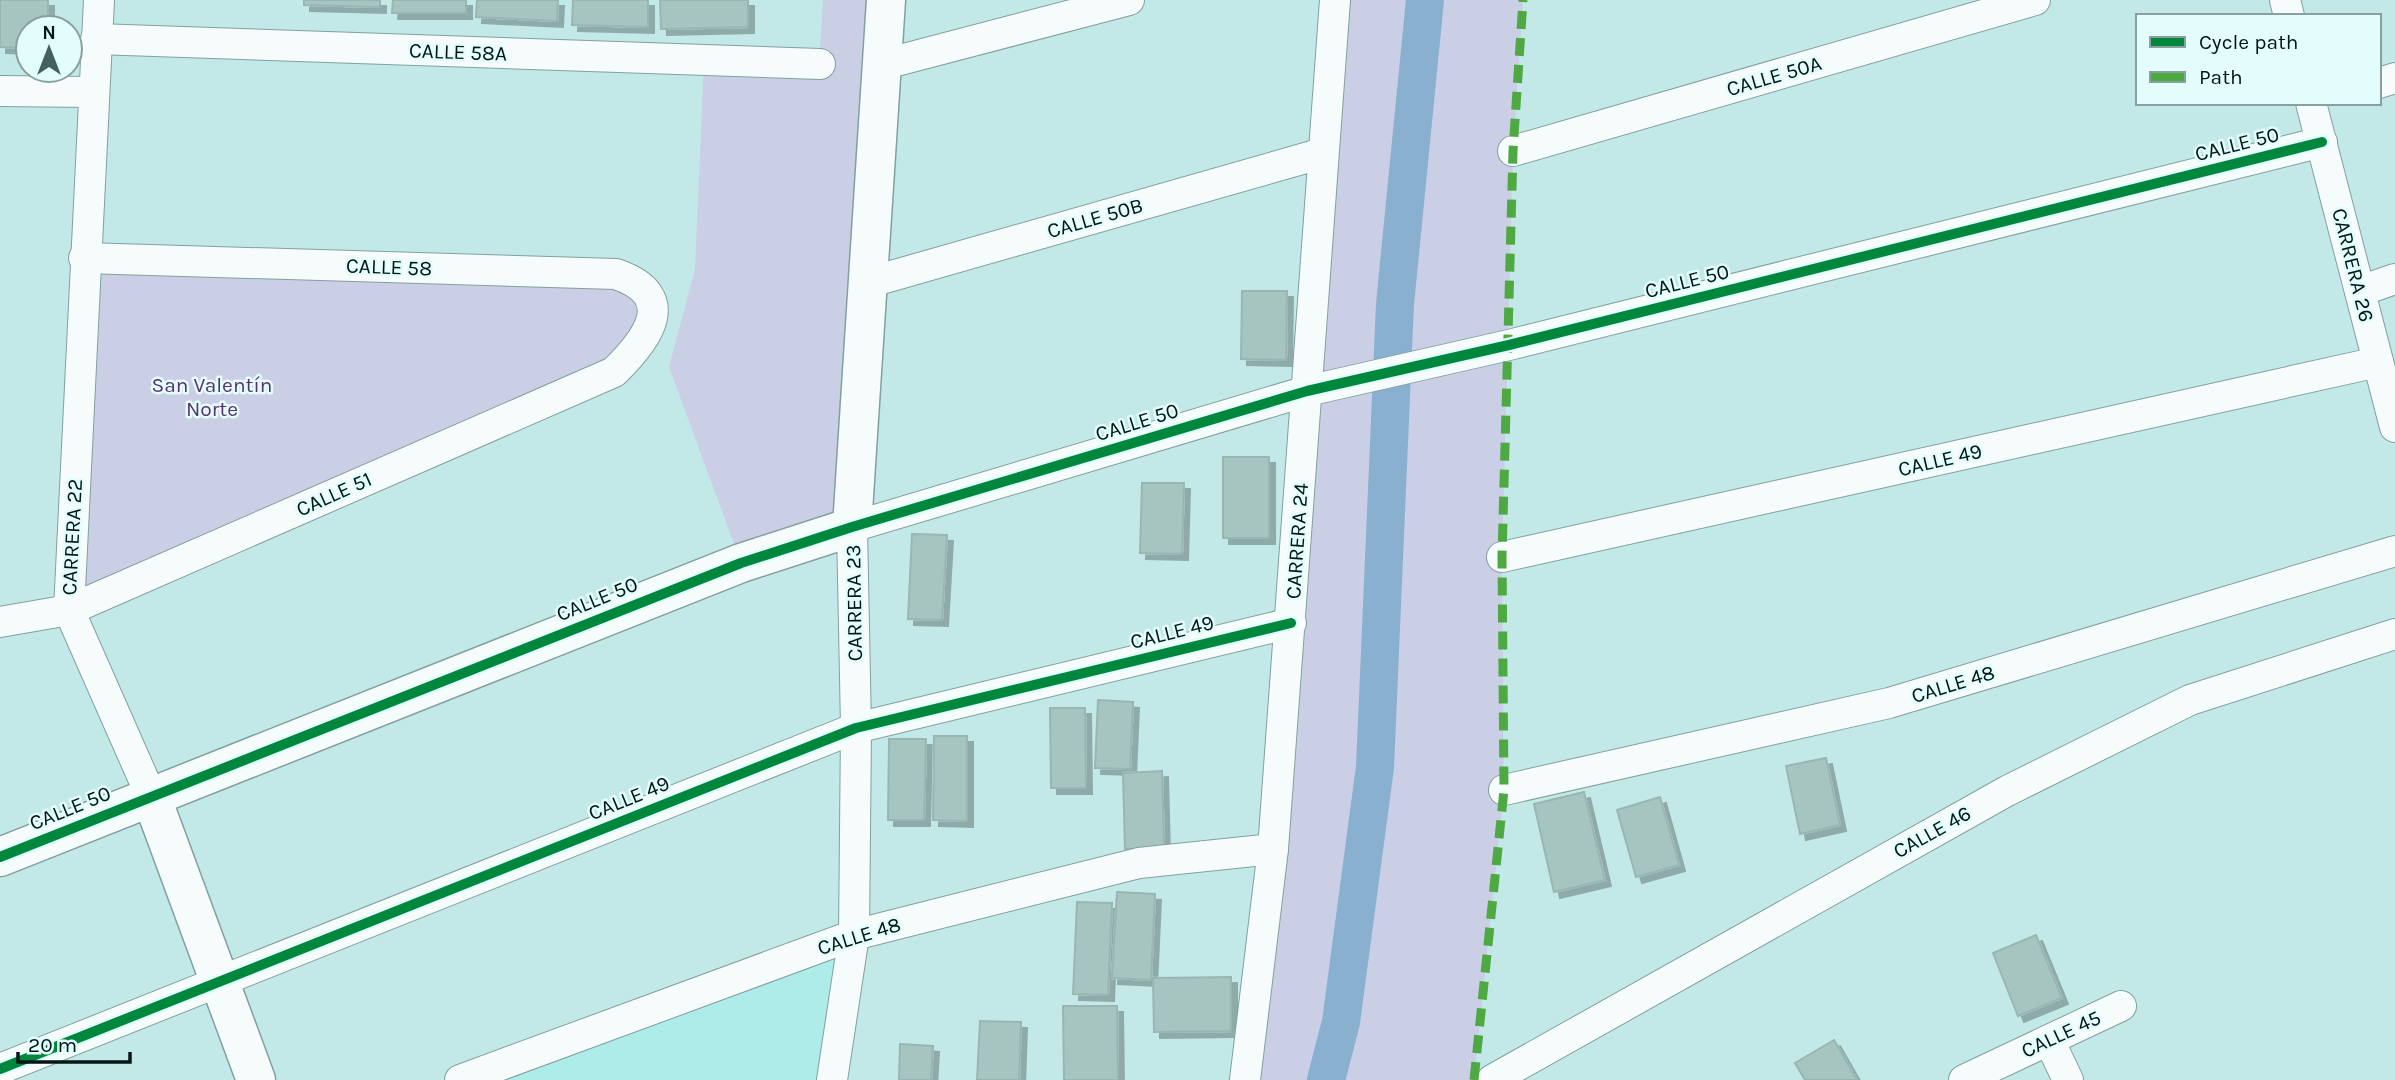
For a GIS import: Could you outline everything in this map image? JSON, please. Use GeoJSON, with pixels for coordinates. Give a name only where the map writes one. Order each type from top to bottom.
{"type":"FeatureCollection","features":[{"type":"Feature","properties":{"kind":"street","name":"CARRERA 22"},"geometry":{"type":"LineString","coordinates":[[99,0],[84,258],[69,610],[151,796],[256,1080]]}},
{"type":"Feature","properties":{"kind":"street","name":"CARRERA 23"},"geometry":{"type":"LineString","coordinates":[[832,1080],[854,935],[856,728],[852,527],[886,0]]}},
{"type":"Feature","properties":{"kind":"street"},"geometry":{"type":"LineString","coordinates":[[881,65],[1129,0]]}},
{"type":"Feature","properties":{"kind":"street","name":"CARRERA 24"},"geometry":{"type":"LineString","coordinates":[[1245,1080],[1273,849],[1335,0]]}},
{"type":"Feature","properties":{"kind":"street","name":"CALLE 50A"},"geometry":{"type":"LineString","coordinates":[[1513,151],[2035,0]]}},
{"type":"Feature","properties":{"kind":"street","name":"CALLE 58A"},"geometry":{"type":"LineString","coordinates":[[96,39],[820,64]]}},
{"type":"Feature","properties":{"kind":"street"},"geometry":{"type":"LineString","coordinates":[[0,91],[93,92]]}},
{"type":"Feature","properties":{"kind":"street","name":"CARRERA 26"},"geometry":{"type":"LineString","coordinates":[[2313,105],[2395,427]]}},
{"type":"Feature","properties":{"kind":"street","name":"CALLE 50"},"geometry":{"type":"LineString","coordinates":[[0,857],[741,563],[852,527],[1307,391],[1509,345],[2322,142]]}},
{"type":"Feature","properties":{"kind":"street","name":"CALLE 50B"},"geometry":{"type":"LineString","coordinates":[[867,284],[1323,153]]}},
{"type":"Feature","properties":{"kind":"street","name":"CALLE 58"},"geometry":{"type":"LineString","coordinates":[[84,258],[616,274],[639,282],[650,299],[652,313],[649,332]]}},
{"type":"Feature","properties":{"kind":"street"},"geometry":{"type":"LineString","coordinates":[[2360,292],[2395,279]]}},
{"type":"Feature","properties":{"kind":"street","name":"CALLE 51"},"geometry":{"type":"LineString","coordinates":[[0,622],[69,610],[614,372],[649,332]]}},
{"type":"Feature","properties":{"kind":"street","name":"CALLE 49"},"geometry":{"type":"LineString","coordinates":[[1503,557],[2378,362]]}},
{"type":"Feature","properties":{"kind":"street","name":"CALLE 48"},"geometry":{"type":"LineString","coordinates":[[1504,790],[1889,703],[2395,551]]}},
{"type":"Feature","properties":{"kind":"street","name":"CALLE 49"},"geometry":{"type":"LineString","coordinates":[[0,1069],[856,728],[1291,623]]}},
{"type":"Feature","properties":{"kind":"street","name":"CALLE 46"},"geometry":{"type":"LineString","coordinates":[[1492,1080],[2007,790],[2190,701],[2395,634]]}},
{"type":"Feature","properties":{"kind":"street","name":"CALLE 48"},"geometry":{"type":"LineString","coordinates":[[460,1080],[854,935],[1139,863],[1273,849]]}},
{"type":"Feature","properties":{"kind":"street","name":"CALLE 45"},"geometry":{"type":"LineString","coordinates":[[1964,1080],[2121,1006]]}},
{"type":"Feature","properties":{"kind":"street"},"geometry":{"type":"LineString","coordinates":[[2049,1040],[2068,1080]]}},
{"type":"Feature","properties":{"kind":"shaded area"},"geometry":{"type":"Polygon","coordinates":[[[854,935],[832,1080],[460,1080],[854,935]]]}},
{"type":"Feature","properties":{"kind":"green space"},"geometry":{"type":"Polygon","coordinates":[[[823,0],[886,0],[852,527],[741,563],[669,367],[695,269],[704,60],[819,64],[823,0]]]}},
{"type":"Feature","properties":{"kind":"green space"},"geometry":{"type":"Polygon","coordinates":[[[1337,0],[1523,0],[1513,151],[1502,557],[1504,790],[1474,1080],[1245,1080],[1337,0]]]}},
{"type":"Feature","properties":{"kind":"green space","name":"San Valentín Norte"},"geometry":{"type":"Polygon","coordinates":[[[84,258],[639,282],[634,353],[69,610],[84,258]]]}},
{"type":"Feature","properties":{"kind":"building"},"geometry":{"type":"Polygon","coordinates":[[[0,0],[48,0],[48,14],[14,14],[14,48],[0,47],[0,0]]]}},
{"type":"Feature","properties":{"kind":"building"},"geometry":{"type":"Polygon","coordinates":[[[304,0],[380,0],[380,7],[304,5],[304,0]]]}},
{"type":"Feature","properties":{"kind":"building"},"geometry":{"type":"Polygon","coordinates":[[[393,0],[466,0],[466,13],[392,13],[393,0]]]}},
{"type":"Feature","properties":{"kind":"building"},"geometry":{"type":"Polygon","coordinates":[[[477,0],[558,0],[557,21],[476,17],[477,0]]]}},
{"type":"Feature","properties":{"kind":"building"},"geometry":{"type":"Polygon","coordinates":[[[573,0],[648,0],[648,27],[572,25],[573,0]]]}},
{"type":"Feature","properties":{"kind":"building"},"geometry":{"type":"Polygon","coordinates":[[[660,0],[748,0],[748,27],[661,29],[660,0]]]}},
{"type":"Feature","properties":{"kind":"building"},"geometry":{"type":"Polygon","coordinates":[[[1242,291],[1287,291],[1286,360],[1241,359],[1242,291]]]}},
{"type":"Feature","properties":{"kind":"building"},"geometry":{"type":"Polygon","coordinates":[[[1223,457],[1269,457],[1269,538],[1223,538],[1223,457]]]}},
{"type":"Feature","properties":{"kind":"building"},"geometry":{"type":"Polygon","coordinates":[[[1142,483],[1184,483],[1182,554],[1140,553],[1142,483]]]}},
{"type":"Feature","properties":{"kind":"building"},"geometry":{"type":"Polygon","coordinates":[[[912,534],[947,535],[942,620],[908,619],[912,534]]]}},
{"type":"Feature","properties":{"kind":"building"},"geometry":{"type":"Polygon","coordinates":[[[1098,700],[1133,702],[1130,769],[1095,768],[1098,700]]]}},
{"type":"Feature","properties":{"kind":"building"},"geometry":{"type":"Polygon","coordinates":[[[1050,708],[1085,708],[1086,788],[1051,788],[1050,708]]]}},
{"type":"Feature","properties":{"kind":"building"},"geometry":{"type":"Polygon","coordinates":[[[934,736],[967,736],[967,821],[933,820],[934,736]]]}},
{"type":"Feature","properties":{"kind":"building"},"geometry":{"type":"Polygon","coordinates":[[[889,739],[926,739],[924,820],[888,820],[889,739]]]}},
{"type":"Feature","properties":{"kind":"building"},"geometry":{"type":"Polygon","coordinates":[[[1826,758],[1840,825],[1800,834],[1786,766],[1826,758]]]}},
{"type":"Feature","properties":{"kind":"building"},"geometry":{"type":"Polygon","coordinates":[[[1162,771],[1164,848],[1125,849],[1123,773],[1162,771]]]}},
{"type":"Feature","properties":{"kind":"building"},"geometry":{"type":"Polygon","coordinates":[[[1584,792],[1605,880],[1554,892],[1534,804],[1584,792]]]}},
{"type":"Feature","properties":{"kind":"building"},"geometry":{"type":"Polygon","coordinates":[[[1660,797],[1679,865],[1636,877],[1617,810],[1660,797]]]}},
{"type":"Feature","properties":{"kind":"building"},"geometry":{"type":"Polygon","coordinates":[[[1117,892],[1155,894],[1151,980],[1112,978],[1117,892]]]}},
{"type":"Feature","properties":{"kind":"building"},"geometry":{"type":"Polygon","coordinates":[[[1077,902],[1112,903],[1108,995],[1073,994],[1077,902]]]}},
{"type":"Feature","properties":{"kind":"building"},"geometry":{"type":"Polygon","coordinates":[[[2036,935],[2062,998],[2018,1016],[1993,953],[2036,935]]]}},
{"type":"Feature","properties":{"kind":"building"},"geometry":{"type":"Polygon","coordinates":[[[1231,977],[1231,1031],[1154,1032],[1153,978],[1231,977]]]}},
{"type":"Feature","properties":{"kind":"building"},"geometry":{"type":"Polygon","coordinates":[[[1063,1006],[1117,1006],[1118,1080],[1064,1080],[1063,1006]]]}},
{"type":"Feature","properties":{"kind":"building"},"geometry":{"type":"Polygon","coordinates":[[[980,1021],[1021,1022],[1019,1080],[977,1080],[980,1021]]]}},
{"type":"Feature","properties":{"kind":"building"},"geometry":{"type":"Polygon","coordinates":[[[1834,1040],[1857,1080],[1805,1080],[1795,1063],[1834,1040]]]}},
{"type":"Feature","properties":{"kind":"building"},"geometry":{"type":"Polygon","coordinates":[[[900,1044],[933,1046],[931,1080],[899,1080],[900,1044]]]}},
{"type":"Feature","properties":{"kind":"waterway"},"geometry":{"type":"LineString","coordinates":[[1326,1080],[1341,1022],[1375,767],[1395,304],[1425,0]]}},
{"type":"Feature","properties":{"kind":"marked path"},"geometry":{"type":"LineString","coordinates":[[1474,1080],[1504,790],[1502,557],[1513,151],[1523,0]]}},
{"type":"Feature","properties":{"kind":"cycle path"},"geometry":{"type":"LineString","coordinates":[[0,857],[741,563],[852,527],[1307,391],[1509,345],[2322,142]]}},
{"type":"Feature","properties":{"kind":"cycle path"},"geometry":{"type":"LineString","coordinates":[[0,1069],[856,728],[1291,623]]}}]}
